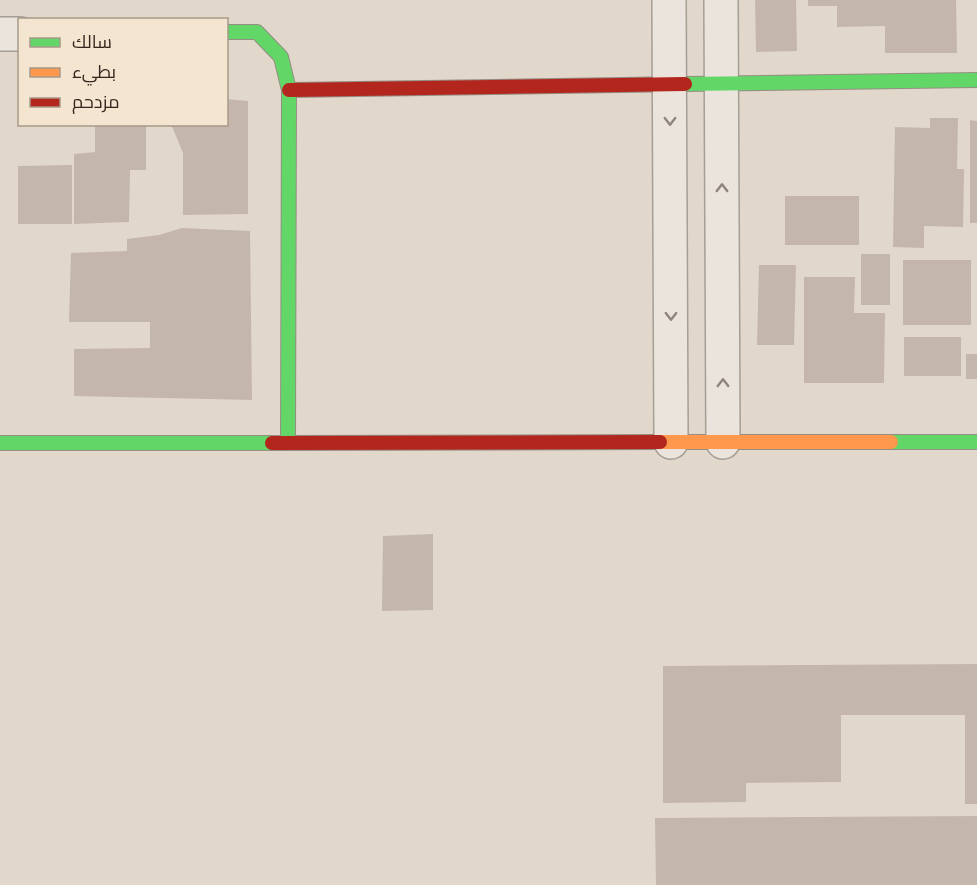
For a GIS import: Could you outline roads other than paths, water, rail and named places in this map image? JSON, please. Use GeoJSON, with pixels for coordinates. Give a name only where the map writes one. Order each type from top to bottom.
{"type":"FeatureCollection","features":[{"type":"Feature","properties":{"kind":"street"},"geometry":{"type":"LineString","coordinates":[[669,0],[671,442]]}},
{"type":"Feature","properties":{"kind":"street"},"geometry":{"type":"LineString","coordinates":[[721,0],[723,442]]}},
{"type":"Feature","properties":{"kind":"street"},"geometry":{"type":"LineString","coordinates":[[228,32],[257,32],[281,57],[289,90],[288,443]]}},
{"type":"Feature","properties":{"kind":"street"},"geometry":{"type":"LineString","coordinates":[[0,34],[18,34]]}},
{"type":"Feature","properties":{"kind":"street"},"geometry":{"type":"LineString","coordinates":[[289,90],[977,80]]}},
{"type":"Feature","properties":{"kind":"street"},"geometry":{"type":"LineString","coordinates":[[0,443],[977,442]]}}]}
